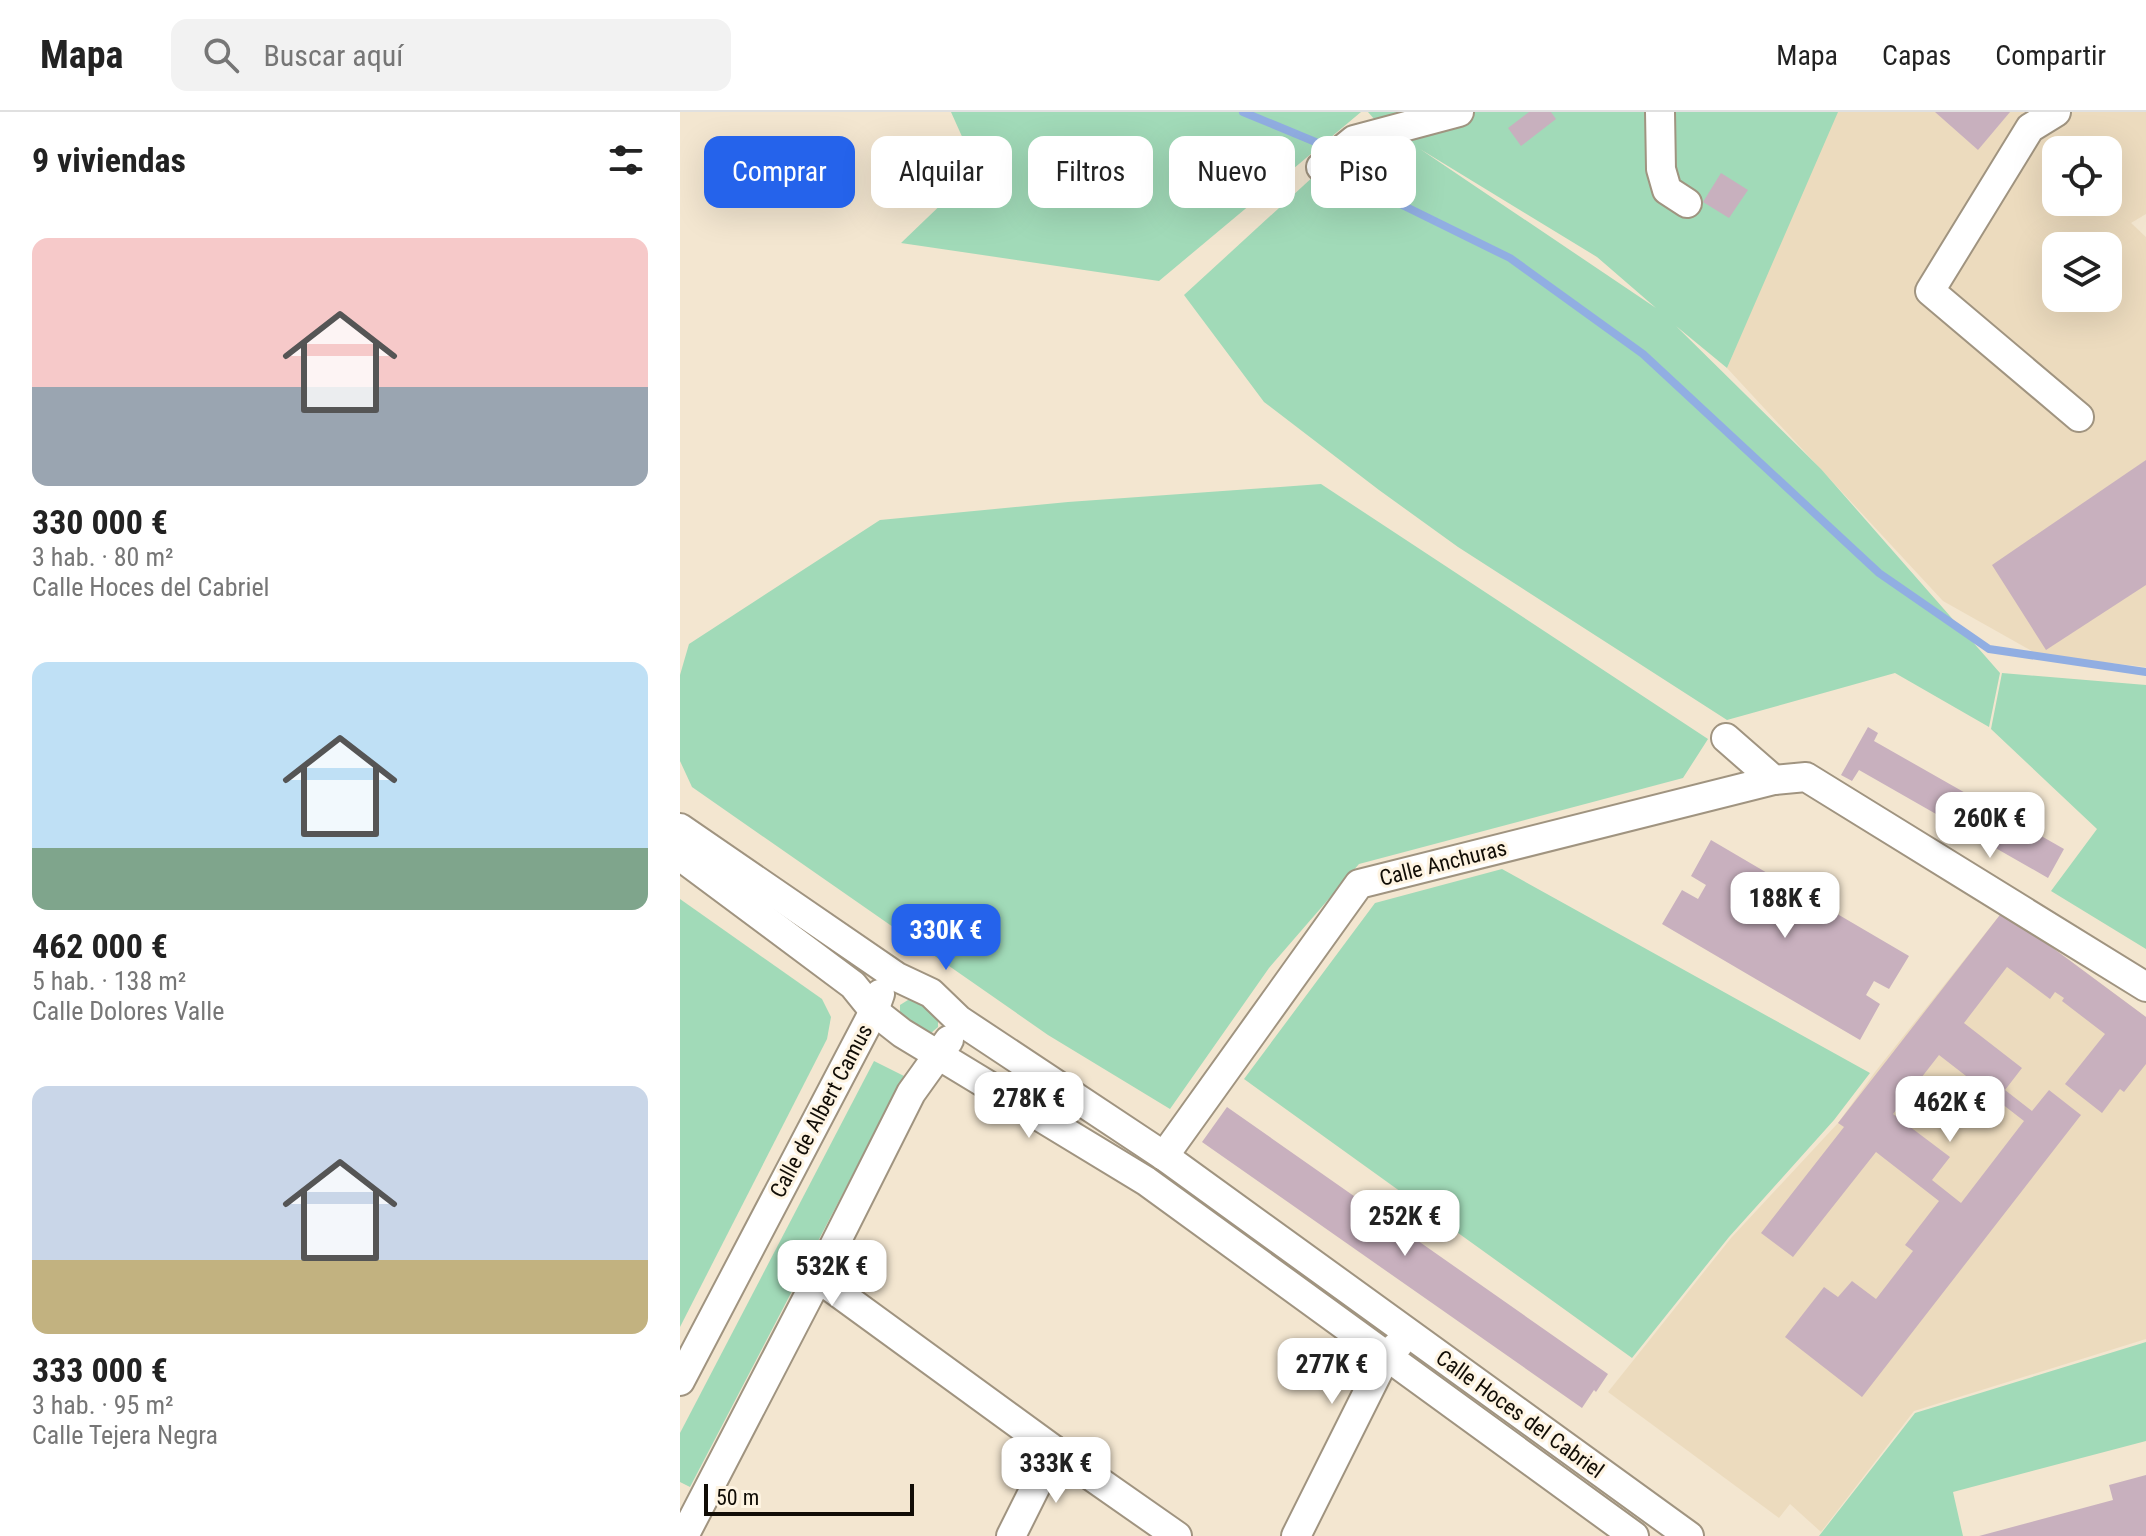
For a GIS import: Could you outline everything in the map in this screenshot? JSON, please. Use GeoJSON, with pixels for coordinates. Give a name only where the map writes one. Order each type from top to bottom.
{"type":"FeatureCollection","features":[{"type":"Feature","properties":{"kind":"street"},"geometry":{"type":"LineString","coordinates":[[1369,136],[1459,112]]}},
{"type":"Feature","properties":{"kind":"street"},"geometry":{"type":"LineString","coordinates":[[1660,112],[1661,169],[1667,190],[1687,203]]}},
{"type":"Feature","properties":{"kind":"street"},"geometry":{"type":"LineString","coordinates":[[2056,112],[2030,128],[1930,291],[2079,417]]}},
{"type":"Feature","properties":{"kind":"street"},"geometry":{"type":"LineString","coordinates":[[1726,738],[1774,780]]}},
{"type":"Feature","properties":{"kind":"street","name":"Calle Anchuras"},"geometry":{"type":"LineString","coordinates":[[1164,1156],[1359,884],[1774,780],[1806,777],[2146,987]]}},
{"type":"Feature","properties":{"kind":"street","name":"Calle Hoces del Cabriel"},"geometry":{"type":"LineString","coordinates":[[680,828],[897,977],[931,993],[959,1020],[1164,1156],[1689,1536]]}},
{"type":"Feature","properties":{"kind":"street","name":"Calle Hoces del Cabriel"},"geometry":{"type":"LineString","coordinates":[[680,856],[853,985],[874,1011],[938,1055],[1146,1181],[1634,1536]]}},
{"type":"Feature","properties":{"kind":"street","name":"Calle de Albert Camus"},"geometry":{"type":"LineString","coordinates":[[680,1381],[874,1011],[882,990],[897,977]]}},
{"type":"Feature","properties":{"kind":"street"},"geometry":{"type":"LineString","coordinates":[[684,1523],[818,1278],[911,1093],[952,1036],[959,1020]]}},
{"type":"Feature","properties":{"kind":"street"},"geometry":{"type":"LineString","coordinates":[[818,1278],[1177,1536]]}},
{"type":"Feature","properties":{"kind":"street"},"geometry":{"type":"LineString","coordinates":[[1296,1536],[1386,1356],[1394,1347],[1418,1340]]}},
{"type":"Feature","properties":{"kind":"street"},"geometry":{"type":"LineString","coordinates":[[1011,1536],[1054,1450]]}},
{"type":"Feature","properties":{"kind":"shaded area"},"geometry":{"type":"Polygon","coordinates":[[[1835,112],[2146,112],[2146,214],[2131,223],[2146,237],[2146,667],[2039,655],[1943,601],[1727,368],[1835,112]]]}},
{"type":"Feature","properties":{"kind":"shaded area"},"geometry":{"type":"Polygon","coordinates":[[[2003,911],[2146,1017],[2146,1339],[1914,1411],[1821,1532],[1790,1504],[1779,1518],[1608,1392],[1731,1238],[1838,1123],[2003,911]]]}},
{"type":"Feature","properties":{"kind":"green space"},"geometry":{"type":"Polygon","coordinates":[[[951,112],[1361,112],[1332,136],[1311,136],[1311,154],[1295,167],[1295,136],[1169,136],[1169,208],[1246,208],[1159,281],[901,243],[937,208],[1012,208],[1012,136],[962,136],[951,112]]]}},
{"type":"Feature","properties":{"kind":"green space"},"geometry":{"type":"Polygon","coordinates":[[[1368,112],[1838,112],[1727,368],[1676,326],[1821,469],[2000,673],[1989,727],[1895,673],[1727,720],[1458,547],[1264,402],[1184,295],[1279,208],[1295,208],[1295,193],[1311,179],[1311,208],[1416,208],[1416,136],[1358,136],[1375,120],[1368,112]],[[1420,149],[1656,308],[1597,257],[1420,149]]]}},
{"type":"Feature","properties":{"kind":"green space"},"geometry":{"type":"Polygon","coordinates":[[[1321,484],[1708,739],[1683,778],[1359,864],[1269,968],[1170,1109],[1048,1035],[692,787],[680,761],[680,675],[689,644],[880,520],[1068,502],[1321,484]]]}},
{"type":"Feature","properties":{"kind":"green space"},"geometry":{"type":"Polygon","coordinates":[[[2002,673],[2146,685],[2146,949],[2051,891],[2097,829],[1991,729],[2002,673]]]}},
{"type":"Feature","properties":{"kind":"green space"},"geometry":{"type":"Polygon","coordinates":[[[1502,869],[1870,1073],[1834,1120],[1729,1237],[1632,1358],[1244,1079],[1375,903],[1502,869]]]}},
{"type":"Feature","properties":{"kind":"green space"},"geometry":{"type":"Polygon","coordinates":[[[680,899],[822,999],[831,1017],[827,1039],[680,1327],[680,899]]]}},
{"type":"Feature","properties":{"kind":"green space"},"geometry":{"type":"Polygon","coordinates":[[[908,1000],[921,1001],[938,1017],[938,1027],[931,1033],[921,1032],[900,1015],[900,1005],[908,1000]]]}},
{"type":"Feature","properties":{"kind":"green space"},"geometry":{"type":"Polygon","coordinates":[[[874,1061],[904,1076],[690,1487],[680,1482],[680,1433],[874,1061]]]}},
{"type":"Feature","properties":{"kind":"green space"},"geometry":{"type":"Polygon","coordinates":[[[2146,1342],[2146,1441],[1953,1492],[1963,1536],[1819,1536],[1915,1413],[2146,1342]]]}},
{"type":"Feature","properties":{"kind":"building"},"geometry":{"type":"Polygon","coordinates":[[[1529,112],[1551,112],[1556,119],[1521,146],[1508,128],[1529,112]]]}},
{"type":"Feature","properties":{"kind":"building"},"geometry":{"type":"Polygon","coordinates":[[[1935,112],[2010,112],[1978,150],[1935,112]]]}},
{"type":"Feature","properties":{"kind":"building"},"geometry":{"type":"Polygon","coordinates":[[[1721,173],[1748,190],[1729,218],[1703,202],[1721,173]]]}},
{"type":"Feature","properties":{"kind":"building"},"geometry":{"type":"Polygon","coordinates":[[[2146,460],[2146,585],[2046,650],[1992,565],[2146,460]]]}},
{"type":"Feature","properties":{"kind":"building"},"geometry":{"type":"Polygon","coordinates":[[[1868,727],[1878,733],[1874,741],[2064,849],[2048,878],[1859,770],[1852,781],[1841,775],[1868,727]]]}},
{"type":"Feature","properties":{"kind":"building"},"geometry":{"type":"Polygon","coordinates":[[[1711,840],[1909,956],[1889,989],[1874,981],[1866,995],[1880,1004],[1860,1040],[1662,924],[1682,890],[1698,899],[1706,885],[1691,876],[1711,840]]]}},
{"type":"Feature","properties":{"kind":"building"},"geometry":{"type":"Polygon","coordinates":[[[2003,911],[2146,1017],[2146,1064],[2124,1092],[2120,1089],[2102,1113],[2065,1084],[2105,1034],[2055,992],[2050,999],[2007,967],[1964,1023],[2022,1068],[2005,1090],[2032,1111],[2049,1090],[2081,1115],[1862,1397],[1785,1337],[1824,1287],[1838,1297],[1852,1281],[1876,1299],[1913,1251],[1905,1245],[1939,1201],[1876,1152],[1793,1257],[1761,1233],[1844,1127],[1838,1123],[2003,911]],[[1939,1055],[1893,1114],[1950,1157],[1932,1180],[1961,1203],[2024,1121],[1939,1055]]]}},
{"type":"Feature","properties":{"kind":"building"},"geometry":{"type":"Polygon","coordinates":[[[1227,1107],[1608,1374],[1596,1392],[1594,1390],[1582,1408],[1202,1142],[1227,1107]]]}},
{"type":"Feature","properties":{"kind":"building"},"geometry":{"type":"Polygon","coordinates":[[[2146,1475],[2146,1536],[1979,1536],[2113,1500],[2109,1485],[2146,1475]]]}},
{"type":"Feature","properties":{"kind":"waterway"},"geometry":{"type":"LineString","coordinates":[[1243,112],[1330,148],[1388,198],[1510,258],[1643,354],[1879,573],[1989,649],[2146,672]]}}]}
